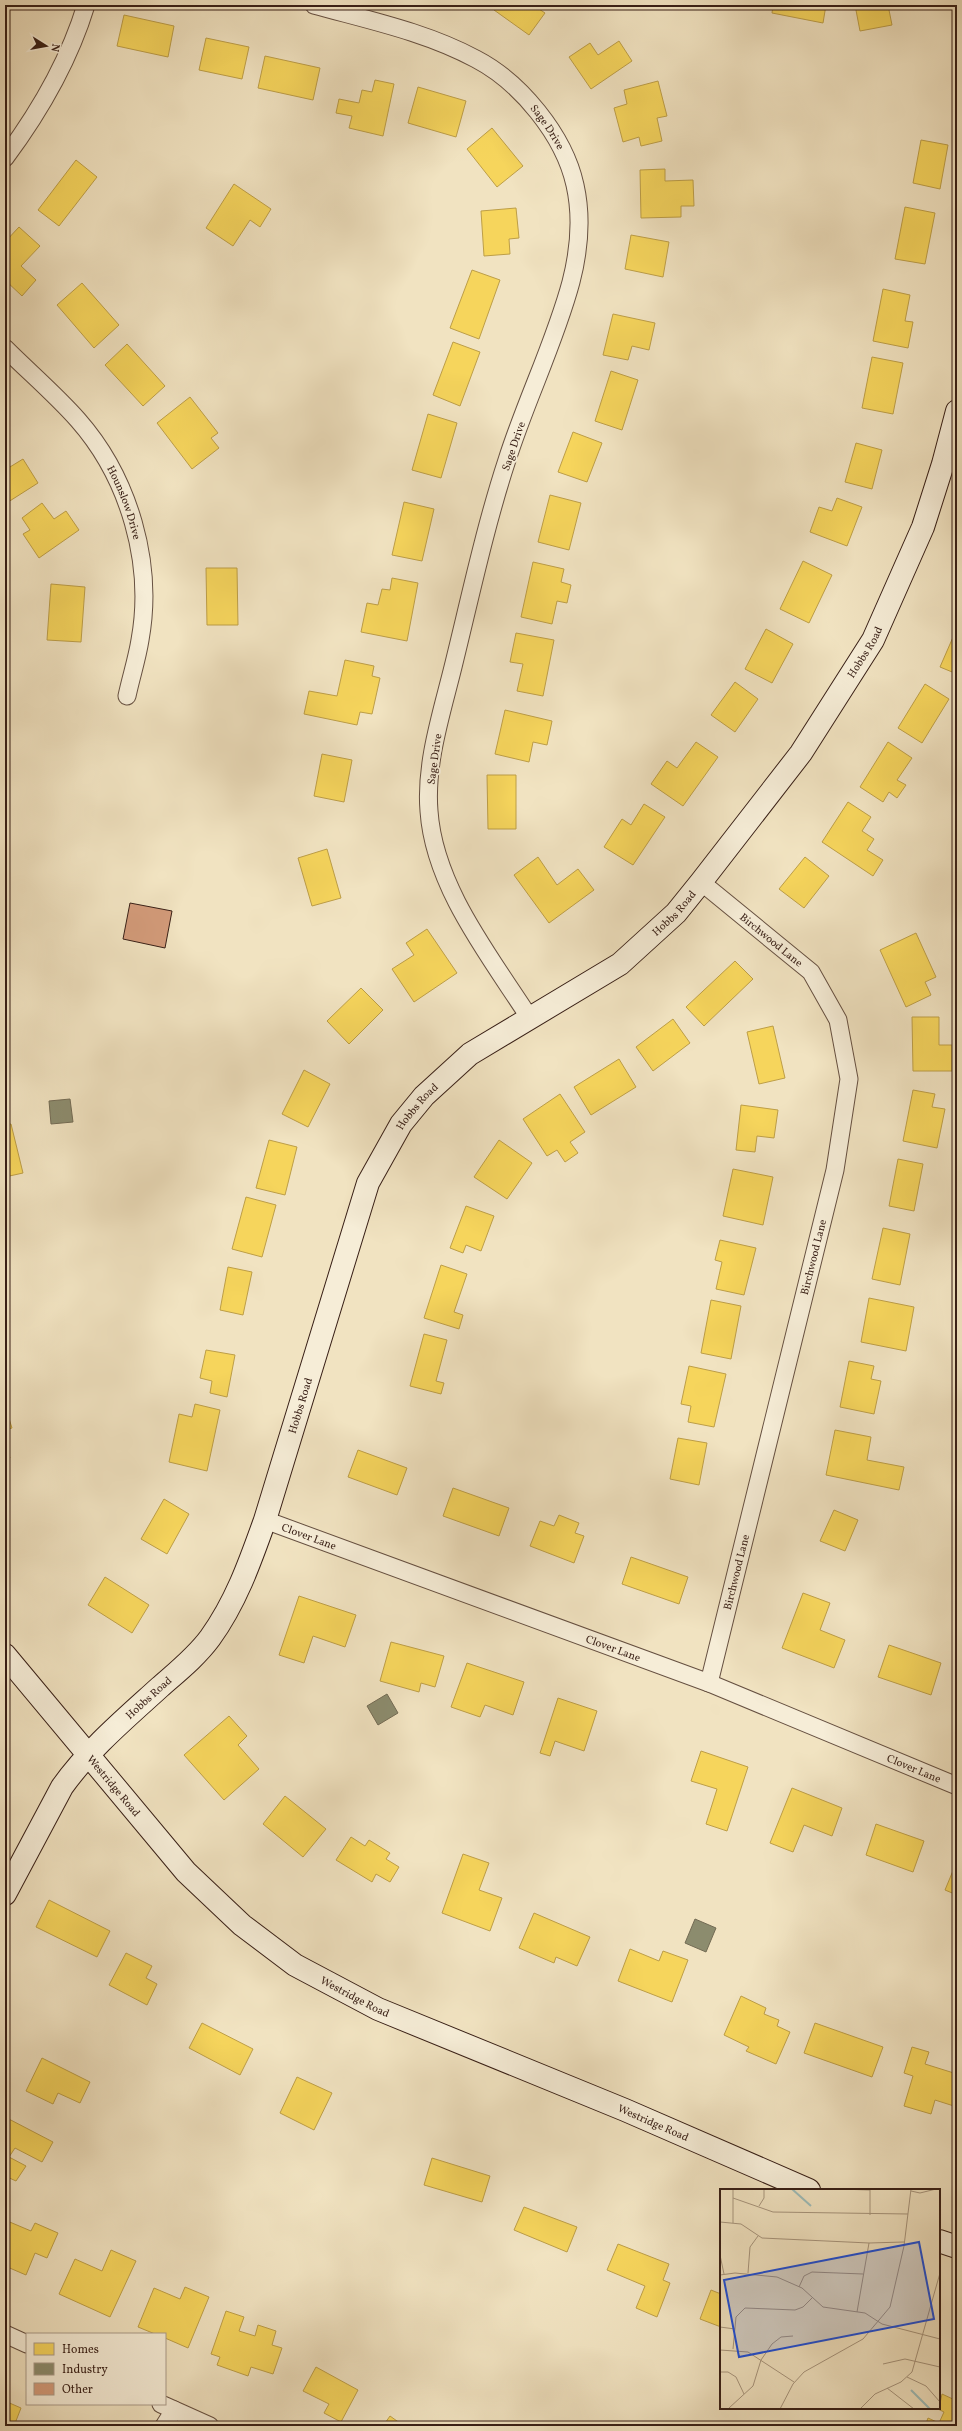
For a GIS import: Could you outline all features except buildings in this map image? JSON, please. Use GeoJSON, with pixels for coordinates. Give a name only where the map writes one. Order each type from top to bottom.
{"type":"FeatureCollection","features":[{"type":"Feature","properties":{"kind":"street"},"geometry":{"type":"LineString","coordinates":[[5,158],[33,120],[56,78],[80,26],[86,5]]}},
{"type":"Feature","properties":{"kind":"street","name":"Sage Drive"},"geometry":{"type":"LineString","coordinates":[[314,5],[349,10],[454,48],[479,60],[508,81],[535,106],[558,142],[575,183],[578,213],[578,247],[570,283],[506,461],[471,592],[438,728],[429,778],[428,810],[432,835],[447,884],[529,1017]]}},
{"type":"Feature","properties":{"kind":"street","name":"Hounslow Drive"},"geometry":{"type":"LineString","coordinates":[[5,348],[78,421],[103,455],[124,492],[140,552],[144,590],[140,639],[127,696]]}},
{"type":"Feature","properties":{"kind":"street","name":"Hobbs Road"},"geometry":{"type":"LineString","coordinates":[[5,1894],[62,1787],[88,1756],[119,1724],[191,1659],[209,1639],[233,1602],[246,1573],[265,1520],[368,1183],[385,1150],[401,1124],[424,1096],[470,1054],[529,1017],[620,964],[676,913],[701,882],[801,753],[873,640],[923,527],[943,464],[957,411]]}},
{"type":"Feature","properties":{"kind":"street","name":"Birchwood Lane"},"geometry":{"type":"LineString","coordinates":[[701,882],[811,972],[838,1020],[849,1079],[835,1170],[709,1683]]}},
{"type":"Feature","properties":{"kind":"street","name":"Clover Lane"},"geometry":{"type":"LineString","coordinates":[[265,1520],[709,1683],[957,1786]]}},
{"type":"Feature","properties":{"kind":"street","name":"Westridge Road"},"geometry":{"type":"LineString","coordinates":[[5,1655],[186,1872],[242,1925],[296,1965],[378,2009],[625,2110],[807,2189]]}},
{"type":"Feature","properties":{"kind":"street"},"geometry":{"type":"LineString","coordinates":[[940,2241],[957,2247]]}},
{"type":"Feature","properties":{"kind":"street"},"geometry":{"type":"LineString","coordinates":[[5,2334],[26,2344]]}},
{"type":"Feature","properties":{"kind":"street"},"geometry":{"type":"LineString","coordinates":[[164,2426],[167,2407],[210,2426]]}}]}
